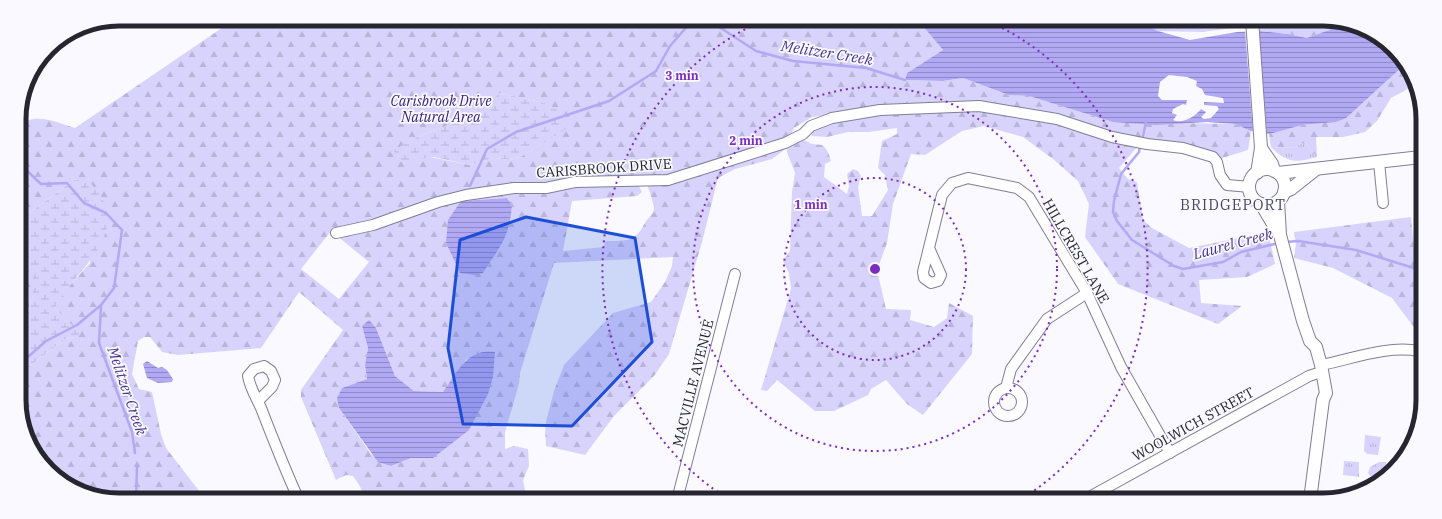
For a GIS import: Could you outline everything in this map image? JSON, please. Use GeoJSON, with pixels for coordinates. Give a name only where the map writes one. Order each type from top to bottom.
{"type":"FeatureCollection","features":[{"type":"Feature","properties":{"kind":"main road"},"geometry":{"type":"LineString","coordinates":[[1253,26],[1261,143],[1257,173]]}},
{"type":"Feature","properties":{"kind":"main road"},"geometry":{"type":"LineString","coordinates":[[1261,143],[1276,172],[1285,184],[1281,197],[1280,235],[1310,341],[1309,350],[1326,393],[1323,400],[1311,493]]}},
{"type":"Feature","properties":{"kind":"main road"},"geometry":{"type":"LineString","coordinates":[[1280,235],[1264,212],[1261,204],[1253,197],[1250,187],[1252,179],[1257,173],[1265,170],[1276,172],[1315,170],[1416,158]]}},
{"type":"Feature","properties":{"kind":"main road"},"geometry":{"type":"LineString","coordinates":[[1261,204],[1270,205],[1309,177],[1315,170]]}},
{"type":"Feature","properties":{"kind":"street","name":"CARISBROOK DRIVE"},"geometry":{"type":"LineString","coordinates":[[336,233],[373,225],[438,202],[466,195],[514,188],[546,188],[575,182],[668,180],[785,143],[803,134],[811,126],[832,118],[880,110],[985,107],[1057,119],[1112,137],[1142,143],[1183,148],[1212,157],[1217,162],[1220,175],[1227,185],[1250,187]]}},
{"type":"Feature","properties":{"kind":"street"},"geometry":{"type":"LineString","coordinates":[[1379,162],[1383,203]]}},
{"type":"Feature","properties":{"kind":"street","name":"HILLCREST LANE"},"geometry":{"type":"LineString","coordinates":[[929,248],[942,195],[952,183],[968,178],[1017,188],[1029,197],[1087,293],[1122,367],[1170,453]]}},
{"type":"Feature","properties":{"kind":"street","name":"MACVILLE AVENUE"},"geometry":{"type":"LineString","coordinates":[[679,493],[735,274]]}},
{"type":"Feature","properties":{"kind":"street"},"geometry":{"type":"LineString","coordinates":[[1006,388],[1011,369],[1047,319],[1087,293]]}},
{"type":"Feature","properties":{"kind":"street","name":"WOOLWICH STREET"},"geometry":{"type":"LineString","coordinates":[[1097,493],[1318,370],[1384,351],[1416,351]]}},
{"type":"Feature","properties":{"kind":"street"},"geometry":{"type":"LineString","coordinates":[[258,401],[287,474],[296,493]]}},
{"type":"Feature","properties":{"kind":"highlighted area"},"geometry":{"type":"Polygon","coordinates":[[[526,217],[635,238],[652,342],[572,426],[463,424],[448,348],[460,240],[526,217]]]}},
{"type":"Feature","properties":{"kind":"green space","name":"Carisbrook Drive Natural Area"},"geometry":{"type":"Polygon","coordinates":[[[225,26],[923,26],[943,50],[907,73],[905,80],[943,81],[963,78],[1009,95],[1029,96],[1113,122],[1235,124],[1251,131],[1248,150],[1219,159],[1120,136],[1069,118],[906,105],[812,117],[794,128],[783,151],[772,159],[735,169],[718,178],[702,242],[669,354],[654,376],[614,416],[585,455],[546,446],[545,426],[554,391],[564,365],[613,313],[651,302],[665,282],[672,266],[673,257],[554,263],[520,373],[519,384],[505,432],[505,449],[514,446],[528,449],[529,466],[523,480],[526,493],[361,493],[359,485],[353,476],[346,475],[336,480],[301,397],[301,390],[343,330],[299,292],[261,348],[178,355],[162,352],[150,337],[144,337],[138,341],[132,374],[139,389],[152,392],[161,434],[166,448],[200,493],[119,493],[89,488],[58,470],[49,461],[36,441],[28,418],[26,406],[26,368],[65,339],[76,337],[80,334],[55,308],[61,295],[90,263],[88,180],[74,180],[26,216],[26,121],[33,119],[47,119],[75,128],[225,26]],[[500,93],[465,119],[419,136],[395,150],[470,165],[494,158],[510,160],[522,156],[566,128],[549,104],[500,93]],[[635,178],[642,192],[637,196],[572,201],[563,251],[604,247],[605,241],[627,240],[639,233],[652,214],[654,208],[645,179],[635,178]],[[507,198],[461,201],[446,243],[452,255],[483,273],[503,241],[509,225],[512,205],[507,198]],[[331,231],[301,269],[339,299],[369,262],[331,231]],[[362,326],[368,348],[365,365],[367,379],[342,388],[339,408],[371,454],[391,466],[411,458],[433,458],[468,357],[443,392],[414,391],[395,376],[376,328],[362,326]]]}},
{"type":"Feature","properties":{"kind":"green space"},"geometry":{"type":"Polygon","coordinates":[[[1148,26],[1241,27],[1202,32],[1158,31],[1148,26]]]}},
{"type":"Feature","properties":{"kind":"green space"},"geometry":{"type":"Polygon","coordinates":[[[1260,26],[1334,27],[1307,38],[1260,31],[1260,26]]]}},
{"type":"Feature","properties":{"kind":"green space"},"geometry":{"type":"Polygon","coordinates":[[[1400,68],[1410,87],[1391,98],[1377,121],[1365,132],[1343,137],[1316,137],[1317,157],[1307,145],[1301,143],[1295,148],[1271,147],[1269,134],[1281,129],[1302,125],[1336,122],[1400,68]]]}},
{"type":"Feature","properties":{"kind":"green space"},"geometry":{"type":"Polygon","coordinates":[[[500,93],[549,104],[559,112],[566,129],[522,156],[510,160],[494,158],[470,165],[434,157],[399,162],[394,150],[419,136],[465,119],[500,93]]]}},
{"type":"Feature","properties":{"kind":"green space"},"geometry":{"type":"Polygon","coordinates":[[[975,109],[1064,123],[1138,146],[1119,168],[1128,179],[1137,182],[1143,220],[1152,228],[1189,248],[1268,232],[1275,264],[1247,277],[1199,280],[1201,303],[1242,306],[1218,324],[1118,284],[1085,237],[1089,204],[1078,181],[1053,159],[1023,137],[984,126],[962,131],[925,155],[911,154],[893,204],[887,243],[877,270],[886,309],[911,310],[910,320],[934,327],[947,318],[949,303],[973,316],[972,354],[923,415],[907,404],[886,380],[871,389],[868,395],[834,411],[815,411],[777,380],[767,391],[761,390],[791,289],[789,273],[783,261],[790,251],[792,192],[795,173],[787,152],[787,146],[802,139],[812,144],[823,145],[828,152],[831,161],[825,164],[824,177],[847,194],[849,186],[847,174],[853,169],[858,171],[861,176],[858,187],[862,216],[872,216],[888,190],[885,175],[878,168],[882,141],[897,134],[897,128],[869,132],[848,132],[827,137],[812,136],[811,131],[837,121],[880,113],[975,109]]]}},
{"type":"Feature","properties":{"kind":"green space"},"geometry":{"type":"Polygon","coordinates":[[[1301,143],[1307,145],[1317,157],[1297,161],[1287,159],[1271,147],[1295,148],[1301,143]]]}},
{"type":"Feature","properties":{"kind":"green space"},"geometry":{"type":"Polygon","coordinates":[[[74,180],[88,180],[105,203],[108,221],[105,234],[99,248],[62,296],[55,308],[81,334],[76,337],[65,339],[26,368],[26,315],[33,296],[33,275],[26,272],[26,216],[74,180]]]}},
{"type":"Feature","properties":{"kind":"green space"},"geometry":{"type":"Polygon","coordinates":[[[1411,217],[1414,250],[1416,250],[1416,330],[1392,298],[1333,268],[1294,258],[1296,243],[1294,232],[1411,217]]]}},
{"type":"Feature","properties":{"kind":"green space"},"geometry":{"type":"Polygon","coordinates":[[[26,271],[33,275],[33,296],[26,315],[26,271]]]}},
{"type":"Feature","properties":{"kind":"green space"},"geometry":{"type":"Polygon","coordinates":[[[1365,435],[1381,437],[1378,455],[1367,454],[1364,451],[1365,435]]]}},
{"type":"Feature","properties":{"kind":"green space"},"geometry":{"type":"Polygon","coordinates":[[[1344,461],[1359,462],[1359,477],[1343,475],[1344,461]]]}},
{"type":"Feature","properties":{"kind":"green space"},"geometry":{"type":"Polygon","coordinates":[[[1379,462],[1386,462],[1387,467],[1375,476],[1370,476],[1368,473],[1370,467],[1379,462]]]}},
{"type":"Feature","properties":{"kind":"shaded area"},"geometry":{"type":"Polygon","coordinates":[[[923,26],[1148,26],[1158,31],[1190,40],[1237,32],[1260,31],[1307,38],[1334,27],[1353,31],[1374,42],[1393,58],[1400,68],[1346,118],[1336,122],[1302,125],[1269,134],[1251,131],[1235,124],[1207,122],[1156,125],[1113,122],[1029,96],[1009,95],[963,78],[943,81],[905,80],[907,73],[943,50],[923,26]],[[1169,75],[1160,82],[1158,96],[1162,100],[1187,100],[1186,105],[1183,104],[1173,109],[1172,113],[1177,115],[1173,120],[1180,121],[1188,119],[1201,109],[1206,112],[1201,117],[1204,119],[1211,118],[1219,109],[1217,106],[1204,105],[1204,102],[1224,103],[1223,98],[1205,95],[1202,89],[1196,86],[1197,81],[1187,77],[1169,75]]]}},
{"type":"Feature","properties":{"kind":"shaded area"},"geometry":{"type":"Polygon","coordinates":[[[507,198],[512,205],[511,216],[506,234],[499,248],[483,273],[475,275],[460,273],[446,243],[448,220],[461,201],[507,198]]]}},
{"type":"Feature","properties":{"kind":"shaded area"},"geometry":{"type":"Polygon","coordinates":[[[369,320],[376,328],[395,376],[414,391],[443,392],[458,370],[470,358],[485,352],[495,352],[493,377],[488,394],[469,430],[433,458],[411,458],[391,466],[378,462],[339,408],[337,398],[342,388],[367,379],[365,365],[368,348],[362,326],[369,320]]]}},
{"type":"Feature","properties":{"kind":"shaded area"},"geometry":{"type":"Polygon","coordinates":[[[147,361],[158,368],[162,367],[167,370],[173,379],[172,382],[158,383],[147,378],[143,364],[147,361]]]}},
{"type":"Feature","properties":{"kind":"pier"},"geometry":{"type":"Polygon","coordinates":[[[1259,29],[1267,136],[1253,133],[1245,30],[1259,29]]]}},
{"type":"Feature","properties":{"kind":"waterway"},"geometry":{"type":"LineString","coordinates":[[470,186],[487,149],[516,132],[609,101],[656,71],[670,46],[687,26]]}},
{"type":"Feature","properties":{"kind":"waterway","name":"Melitzer Creek"},"geometry":{"type":"LineString","coordinates":[[718,26],[756,51],[793,61],[866,68],[905,80]]}},
{"type":"Feature","properties":{"kind":"waterway","name":"Laurel Creek"},"geometry":{"type":"LineString","coordinates":[[1142,141],[1146,122]]}},
{"type":"Feature","properties":{"kind":"waterway","name":"Laurel Creek"},"geometry":{"type":"LineString","coordinates":[[1140,146],[1139,152],[1121,174],[1114,201],[1113,212],[1117,221],[1132,240],[1174,266],[1183,269],[1223,262],[1241,252],[1279,243]]}},
{"type":"Feature","properties":{"kind":"waterway","name":"Melitzer Creek"},"geometry":{"type":"LineString","coordinates":[[26,170],[41,184],[67,183],[84,203],[106,213],[122,230],[114,288],[101,305],[77,325],[46,341],[26,359]]}},
{"type":"Feature","properties":{"kind":"waterway","name":"Laurel Creek"},"geometry":{"type":"LineString","coordinates":[[1286,242],[1298,241],[1356,250],[1416,269]]}},
{"type":"Feature","properties":{"kind":"waterway","name":"Melitzer Creek"},"geometry":{"type":"LineString","coordinates":[[101,306],[99,343],[132,432],[135,453]]}},
{"type":"Feature","properties":{"kind":"waterway","name":"Melitzer Creek"},"geometry":{"type":"LineString","coordinates":[[136,493],[137,466]]}},
{"type":"Feature","properties":{"kind":"district","name":"BRIDGEPORT"},"geometry":{"type":"Point","coordinates":[1233,205]}}]}
